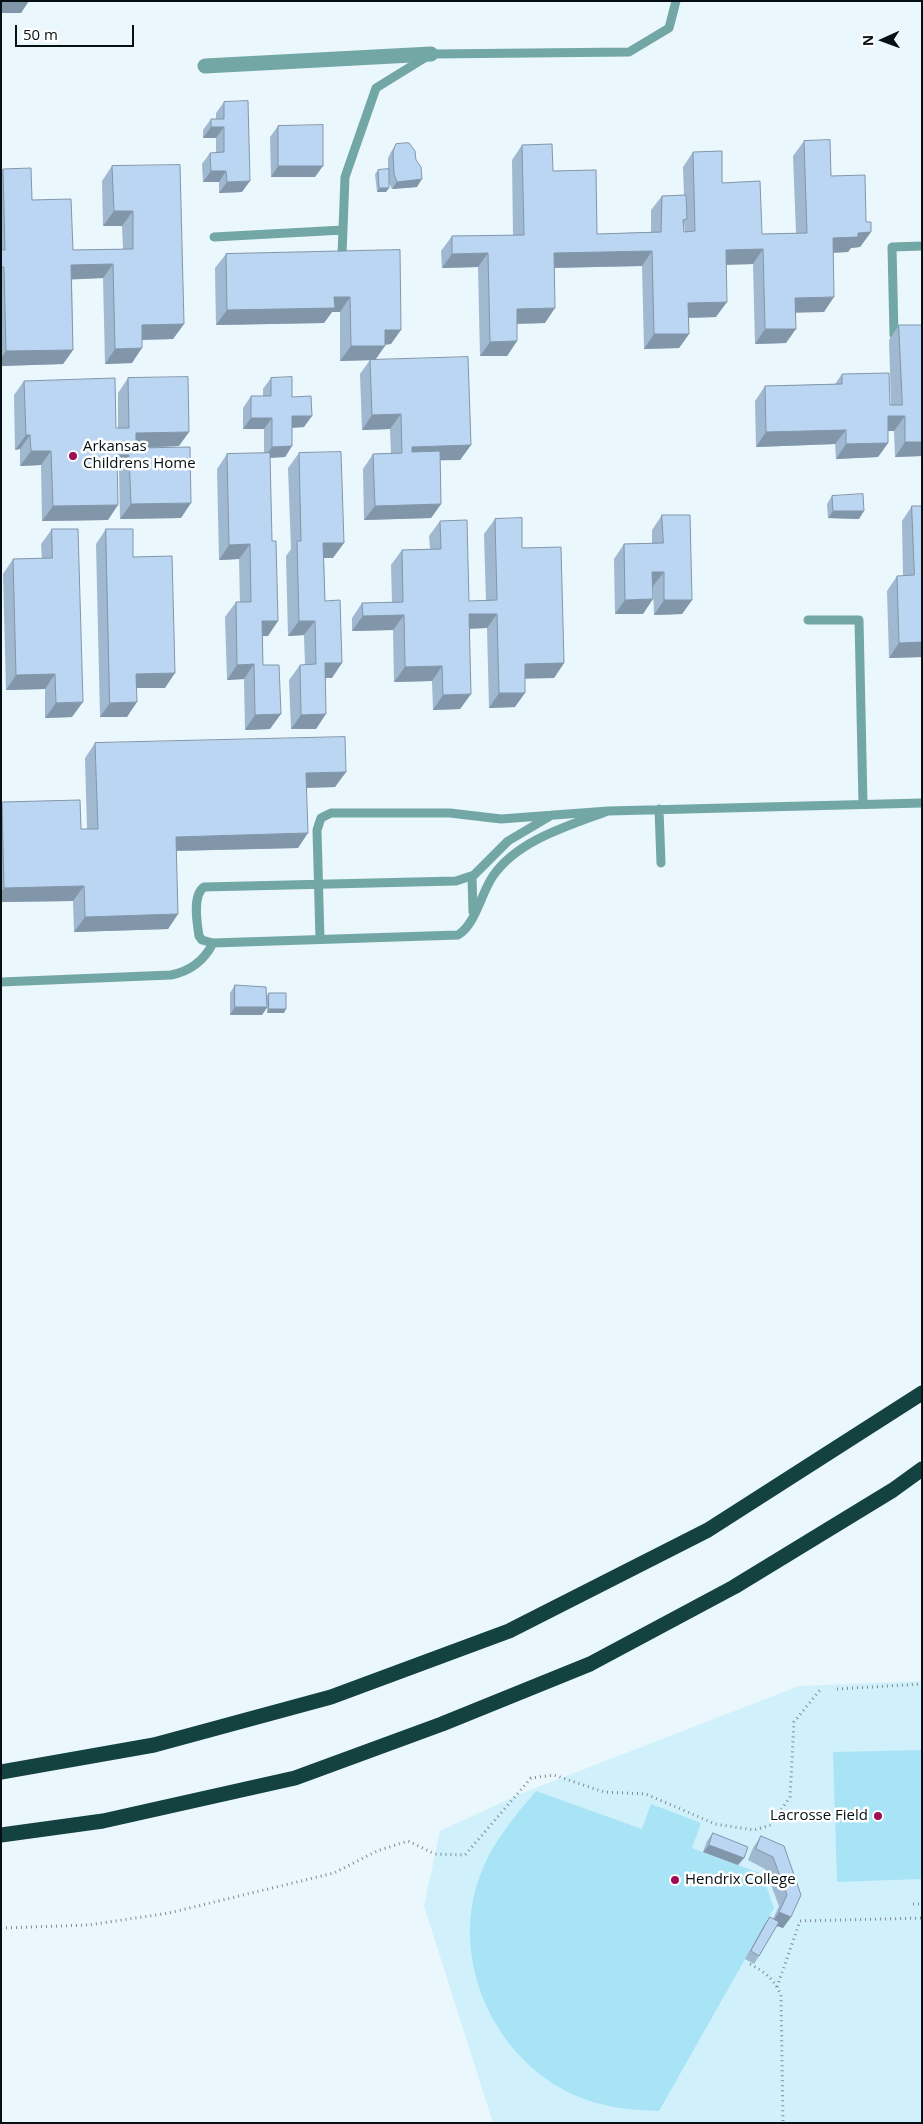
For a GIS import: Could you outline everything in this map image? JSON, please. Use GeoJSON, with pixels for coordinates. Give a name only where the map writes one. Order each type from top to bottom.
{"type":"FeatureCollection","features":[{"type":"Feature","properties":{"kind":"highway"},"geometry":{"type":"LineString","coordinates":[[1,1772],[154,1745],[322,1699],[509,1631],[708,1530],[922,1394]]}},
{"type":"Feature","properties":{"kind":"highway"},"geometry":{"type":"LineString","coordinates":[[1,1835],[103,1821],[295,1778],[442,1724],[590,1664],[734,1586],[893,1490],[922,1469]]}},
{"type":"Feature","properties":{"kind":"street"},"geometry":{"type":"LineString","coordinates":[[205,66],[431,54]]}},
{"type":"Feature","properties":{"kind":"lane"},"geometry":{"type":"LineString","coordinates":[[342,255],[345,177],[376,88],[431,54],[629,52],[669,28],[676,1]]}},
{"type":"Feature","properties":{"kind":"lane"},"geometry":{"type":"LineString","coordinates":[[214,237],[343,230]]}},
{"type":"Feature","properties":{"kind":"lane"},"geometry":{"type":"LineString","coordinates":[[894,335],[892,247],[922,246]]}},
{"type":"Feature","properties":{"kind":"lane"},"geometry":{"type":"LineString","coordinates":[[808,620],[859,620],[863,804]]}},
{"type":"Feature","properties":{"kind":"lane"},"geometry":{"type":"LineString","coordinates":[[320,939],[317,830],[320,818],[325,814],[450,813],[500,819],[608,810],[922,803]]}},
{"type":"Feature","properties":{"kind":"lane"},"geometry":{"type":"LineString","coordinates":[[659,809],[661,863]]}},
{"type":"Feature","properties":{"kind":"lane"},"geometry":{"type":"LineString","coordinates":[[552,815],[508,841],[472,876],[456,881],[208,886],[202,888],[197,899],[199,936],[202,940],[213,943],[451,936],[465,931],[483,891],[493,876],[516,852],[564,828],[608,810]]}},
{"type":"Feature","properties":{"kind":"lane"},"geometry":{"type":"LineString","coordinates":[[472,876],[473,915]]}},
{"type":"Feature","properties":{"kind":"lane"},"geometry":{"type":"LineString","coordinates":[[1,982],[171,975],[183,972],[206,957],[213,943]]}},
{"type":"Feature","properties":{"kind":"path"},"geometry":{"type":"LineString","coordinates":[[837,1690],[922,1684]]}},
{"type":"Feature","properties":{"kind":"path"},"geometry":{"type":"LineString","coordinates":[[1,1928],[89,1925],[169,1913],[334,1873],[377,1851],[408,1841],[435,1854],[465,1855],[531,1778],[554,1775],[604,1792],[646,1794],[714,1824],[754,1830],[771,1825],[790,1797],[794,1722],[820,1690]]}},
{"type":"Feature","properties":{"kind":"path"},"geometry":{"type":"LineString","coordinates":[[912,1904],[922,1904]]}},
{"type":"Feature","properties":{"kind":"path"},"geometry":{"type":"LineString","coordinates":[[777,1987],[800,1921],[922,1918]]}},
{"type":"Feature","properties":{"kind":"path"},"geometry":{"type":"LineString","coordinates":[[750,1964],[764,1971],[777,1987],[782,2005],[783,2123]]}},
{"type":"Feature","properties":{"kind":"shaded area","name":"Hendrix College"},"geometry":{"type":"Polygon","coordinates":[[[922,1681],[922,2123],[493,2123],[424,1906],[440,1831],[520,1794],[799,1686],[922,1681]]]}},
{"type":"Feature","properties":{"kind":"shaded area","name":"Lacrosse Field"},"geometry":{"type":"Polygon","coordinates":[[[922,1750],[922,1879],[837,1882],[833,1752],[922,1750]]]}},
{"type":"Feature","properties":{"kind":"shaded area"},"geometry":{"type":"Polygon","coordinates":[[[536,1791],[642,1829],[651,1804],[701,1823],[692,1848],[762,1874],[774,1908],[659,2111],[626,2109],[594,2102],[574,2095],[545,2078],[520,2055],[499,2029],[484,1999],[474,1967],[470,1934],[473,1901],[488,1857],[507,1828],[536,1791]]]}},
{"type":"Feature","properties":{"kind":"building"},"geometry":{"type":"Polygon","coordinates":[[[248,101],[250,181],[227,182],[226,171],[211,171],[210,153],[224,152],[224,127],[211,127],[211,119],[224,119],[224,102],[248,101]]]}},
{"type":"Feature","properties":{"kind":"building"},"geometry":{"type":"Polygon","coordinates":[[[323,125],[323,166],[278,166],[278,126],[323,125]]]}},
{"type":"Feature","properties":{"kind":"building"},"geometry":{"type":"Polygon","coordinates":[[[830,140],[831,176],[865,175],[866,222],[871,222],[871,232],[858,233],[858,237],[833,238],[834,297],[795,298],[796,329],[765,329],[763,249],[726,250],[727,302],[688,303],[689,334],[654,334],[652,251],[554,253],[555,308],[517,309],[517,341],[490,342],[488,253],[452,254],[452,236],[524,235],[522,145],[552,144],[553,171],[596,170],[597,234],[661,232],[662,196],[686,195],[687,219],[683,220],[684,232],[695,231],[693,152],[722,151],[722,183],[760,181],[762,234],[807,233],[804,141],[830,140]]]}},
{"type":"Feature","properties":{"kind":"building"},"geometry":{"type":"Polygon","coordinates":[[[409,143],[415,151],[416,160],[421,167],[422,179],[397,182],[394,174],[393,151],[396,144],[409,143]]]}},
{"type":"Feature","properties":{"kind":"building"},"geometry":{"type":"Polygon","coordinates":[[[180,165],[184,324],[142,325],[142,348],[115,349],[113,264],[71,265],[73,350],[6,351],[4,267],[1,267],[1,250],[5,250],[3,169],[31,168],[32,200],[71,199],[73,250],[133,249],[133,211],[114,211],[112,166],[180,165]]]}},
{"type":"Feature","properties":{"kind":"building"},"geometry":{"type":"Polygon","coordinates":[[[389,169],[389,188],[379,188],[378,170],[389,169]]]}},
{"type":"Feature","properties":{"kind":"building"},"geometry":{"type":"Polygon","coordinates":[[[400,250],[401,330],[385,330],[385,346],[351,346],[350,297],[334,297],[335,308],[227,310],[226,254],[400,250]]]}},
{"type":"Feature","properties":{"kind":"building"},"geometry":{"type":"Polygon","coordinates":[[[899,325],[922,325],[922,442],[905,442],[905,416],[888,416],[888,443],[846,444],[846,430],[766,432],[765,386],[842,384],[842,374],[889,373],[890,405],[902,405],[899,325]]]}},
{"type":"Feature","properties":{"kind":"building"},"geometry":{"type":"Polygon","coordinates":[[[468,357],[471,445],[412,447],[412,452],[440,451],[441,504],[375,506],[373,454],[402,453],[401,414],[372,415],[370,360],[468,357]]]}},
{"type":"Feature","properties":{"kind":"building","name":"Arkansas Childrens Home"},"geometry":{"type":"Polygon","coordinates":[[[188,377],[189,432],[136,433],[136,448],[190,447],[191,503],[131,504],[129,455],[117,455],[118,505],[53,506],[51,451],[31,451],[30,435],[26,435],[24,381],[115,378],[116,428],[129,428],[128,378],[188,377]]]}},
{"type":"Feature","properties":{"kind":"building"},"geometry":{"type":"Polygon","coordinates":[[[292,377],[292,397],[311,396],[312,416],[292,416],[292,446],[272,447],[272,418],[251,418],[251,396],[271,396],[271,378],[292,377]]]}},
{"type":"Feature","properties":{"kind":"building"},"geometry":{"type":"Polygon","coordinates":[[[341,452],[344,543],[323,543],[325,601],[340,600],[342,663],[325,663],[326,714],[301,715],[300,665],[316,664],[315,621],[299,621],[297,541],[301,541],[299,453],[341,452]]]}},
{"type":"Feature","properties":{"kind":"building"},"geometry":{"type":"Polygon","coordinates":[[[270,453],[272,541],[276,541],[278,621],[262,621],[263,665],[279,665],[281,714],[255,715],[254,664],[237,665],[236,602],[251,602],[250,544],[229,545],[227,454],[270,453]]]}},
{"type":"Feature","properties":{"kind":"building"},"geometry":{"type":"Polygon","coordinates":[[[863,494],[864,511],[833,511],[832,496],[863,494]]]}},
{"type":"Feature","properties":{"kind":"building"},"geometry":{"type":"Polygon","coordinates":[[[912,506],[922,506],[922,642],[899,643],[897,576],[914,575],[912,506]]]}},
{"type":"Feature","properties":{"kind":"building"},"geometry":{"type":"Polygon","coordinates":[[[662,515],[690,515],[692,600],[664,600],[664,572],[652,572],[653,599],[625,600],[624,544],[663,543],[662,515]]]}},
{"type":"Feature","properties":{"kind":"building"},"geometry":{"type":"Polygon","coordinates":[[[522,518],[522,548],[561,547],[564,663],[525,664],[525,693],[499,693],[497,614],[469,614],[471,694],[443,695],[442,666],[405,667],[404,615],[363,616],[362,603],[403,602],[402,550],[441,549],[440,521],[467,520],[469,601],[497,600],[495,519],[522,518]]]}},
{"type":"Feature","properties":{"kind":"building"},"geometry":{"type":"Polygon","coordinates":[[[52,529],[78,529],[83,702],[56,703],[55,674],[16,675],[13,559],[52,558],[52,529]]]}},
{"type":"Feature","properties":{"kind":"building"},"geometry":{"type":"Polygon","coordinates":[[[106,529],[133,529],[133,557],[172,556],[175,673],[136,674],[137,702],[110,703],[106,529]]]}},
{"type":"Feature","properties":{"kind":"building"},"geometry":{"type":"Polygon","coordinates":[[[345,737],[346,772],[306,773],[308,833],[176,837],[178,914],[85,917],[84,886],[4,888],[2,802],[80,800],[81,829],[98,829],[95,743],[345,737]]]}},
{"type":"Feature","properties":{"kind":"building"},"geometry":{"type":"Polygon","coordinates":[[[235,985],[266,987],[267,1007],[235,1007],[235,985]]]}},
{"type":"Feature","properties":{"kind":"building"},"geometry":{"type":"Polygon","coordinates":[[[269,993],[286,993],[286,1009],[269,1009],[269,993]]]}},
{"type":"Feature","properties":{"kind":"building"},"geometry":{"type":"Polygon","coordinates":[[[713,1833],[748,1847],[744,1858],[709,1845],[713,1833]]]}},
{"type":"Feature","properties":{"kind":"building"},"geometry":{"type":"Polygon","coordinates":[[[761,1836],[784,1846],[801,1895],[791,1917],[779,1912],[787,1895],[773,1857],[756,1849],[761,1836]]]}},
{"type":"Feature","properties":{"kind":"building"},"geometry":{"type":"Polygon","coordinates":[[[770,1917],[779,1922],[759,1956],[751,1951],[770,1917]]]}},
{"type":"Feature","properties":{"kind":"place","name":"Arkansas Childrens Home"},"geometry":{"type":"Point","coordinates":[73,456]}},
{"type":"Feature","properties":{"kind":"place","name":"Lacrosse Field"},"geometry":{"type":"Point","coordinates":[878,1816]}},
{"type":"Feature","properties":{"kind":"place","name":"Hendrix College"},"geometry":{"type":"Point","coordinates":[675,1880]}}]}
